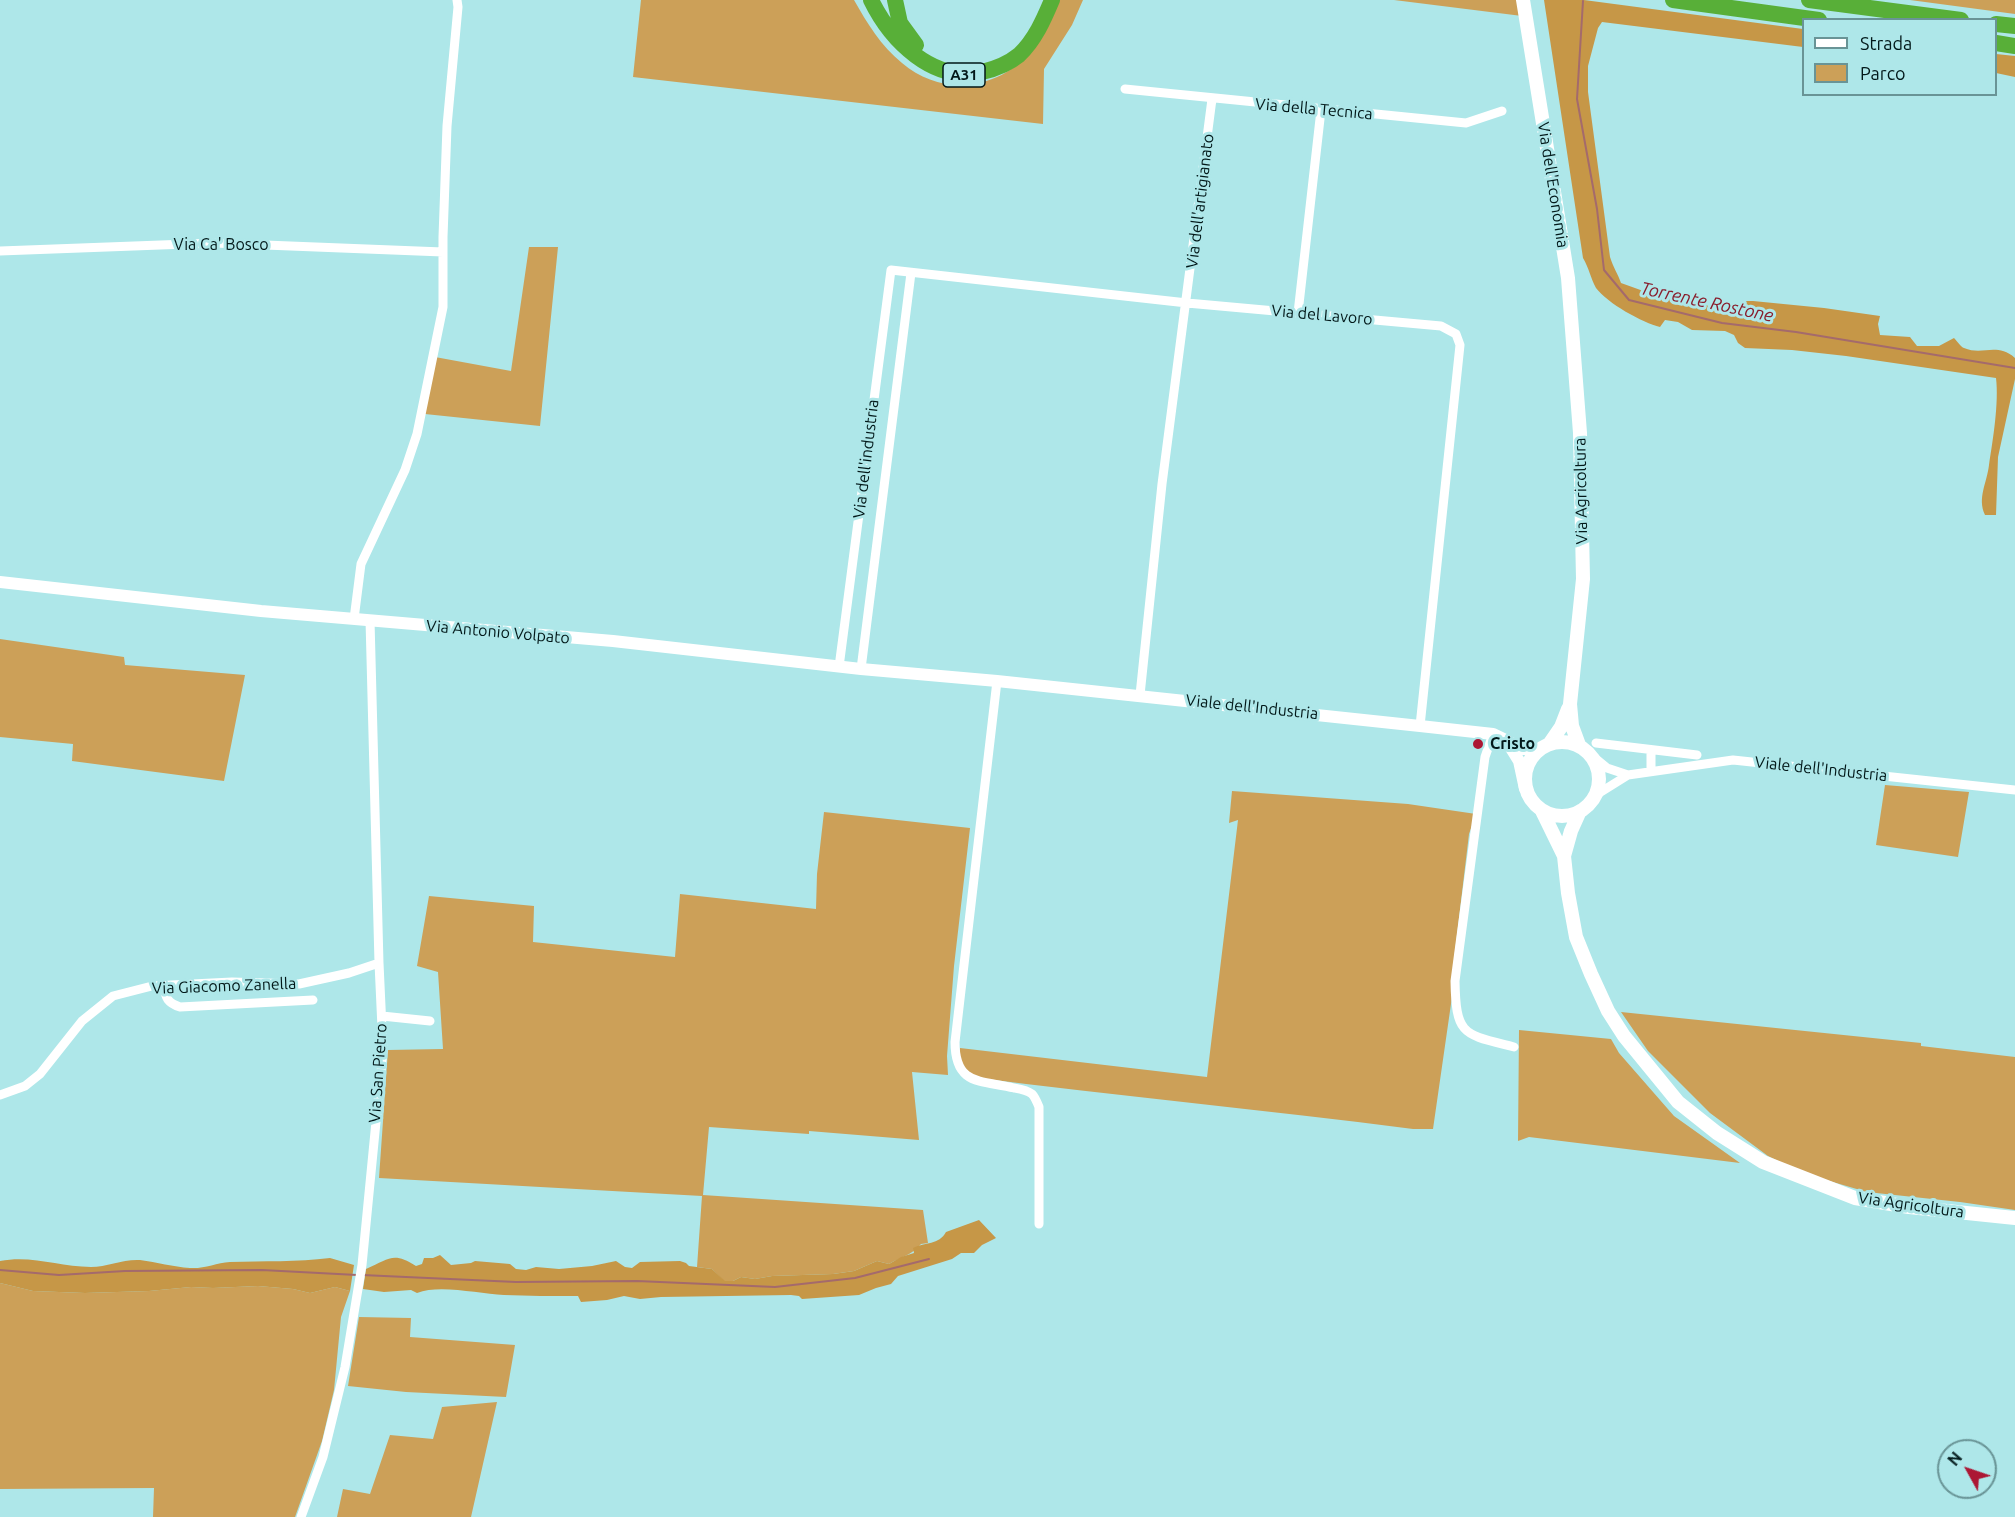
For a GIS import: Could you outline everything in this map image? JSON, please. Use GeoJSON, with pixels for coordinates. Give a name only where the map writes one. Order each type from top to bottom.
{"type":"FeatureCollection","features":[{"type":"Feature","properties":{"kind":"highway","name":"A31"},"geometry":{"type":"LineString","coordinates":[[871,0],[903,45],[936,68],[963,75],[992,70],[1019,55],[1043,21],[1052,0]]}},
{"type":"Feature","properties":{"kind":"highway","name":"A31"},"geometry":{"type":"LineString","coordinates":[[895,0],[900,23],[912,41],[940,62],[963,66],[984,64],[1015,48],[1029,32],[1044,0]]}},
{"type":"Feature","properties":{"kind":"highway"},"geometry":{"type":"LineString","coordinates":[[1673,0],[1804,18]]}},
{"type":"Feature","properties":{"kind":"highway"},"geometry":{"type":"LineString","coordinates":[[1809,0],[1946,18]]}},
{"type":"Feature","properties":{"kind":"highway"},"geometry":{"type":"LineString","coordinates":[[1997,24],[2015,26]]}},
{"type":"Feature","properties":{"kind":"highway"},"geometry":{"type":"LineString","coordinates":[[1997,43],[2015,46]]}},
{"type":"Feature","properties":{"kind":"main road","name":"Via dell'Economia"},"geometry":{"type":"LineString","coordinates":[[1527,5],[1538,91],[1568,278]]}},
{"type":"Feature","properties":{"kind":"main road","name":"Via Agricoltura"},"geometry":{"type":"LineString","coordinates":[[1568,278],[1580,433],[1583,579],[1570,704],[1572,726],[1588,748]]}},
{"type":"Feature","properties":{"kind":"main road","name":"Via Agricoltura"},"geometry":{"type":"LineString","coordinates":[[1550,743],[1561,727],[1570,704]]}},
{"type":"Feature","properties":{"kind":"main road"},"geometry":{"type":"LineString","coordinates":[[1580,811],[1561,816],[1542,811],[1529,798],[1525,789],[1526,768],[1530,758],[1537,750],[1560,741],[1588,748],[1599,774],[1596,795]]}},
{"type":"Feature","properties":{"kind":"main road","name":"Viale dell'Industria"},"geometry":{"type":"LineString","coordinates":[[1580,811],[1596,795]]}},
{"type":"Feature","properties":{"kind":"main road","name":"Via Agricoltura"},"geometry":{"type":"LineString","coordinates":[[1542,811],[1564,856],[1576,938],[1608,1011],[1624,1036],[1678,1102],[1717,1133],[1763,1162],[1855,1198],[1909,1207],[2015,1218]]}},
{"type":"Feature","properties":{"kind":"main road","name":"Via Agricoltura"},"geometry":{"type":"LineString","coordinates":[[1564,856],[1580,811]]}},
{"type":"Feature","properties":{"kind":"street"},"geometry":{"type":"LineString","coordinates":[[354,619],[361,564],[405,470],[417,434],[443,307],[447,126],[457,0]]}},
{"type":"Feature","properties":{"kind":"street","name":"Via della Tecnica"},"geometry":{"type":"LineString","coordinates":[[1125,89],[1466,123],[1503,111]]}},
{"type":"Feature","properties":{"kind":"street","name":"Via dell'artigianato"},"geometry":{"type":"LineString","coordinates":[[1187,303],[1212,99]]}},
{"type":"Feature","properties":{"kind":"street"},"geometry":{"type":"LineString","coordinates":[[1298,313],[1321,110]]}},
{"type":"Feature","properties":{"kind":"street","name":"Via Ca' Bosco"},"geometry":{"type":"LineString","coordinates":[[0,251],[214,243],[443,252]]}},
{"type":"Feature","properties":{"kind":"street","name":"Via dell'industria"},"geometry":{"type":"LineString","coordinates":[[838,667],[891,270],[1187,303]]}},
{"type":"Feature","properties":{"kind":"street","name":"Via dell'industria"},"geometry":{"type":"LineString","coordinates":[[861,669],[911,273]]}},
{"type":"Feature","properties":{"kind":"street"},"geometry":{"type":"LineString","coordinates":[[888,294],[908,295]]}},
{"type":"Feature","properties":{"kind":"street"},"geometry":{"type":"LineString","coordinates":[[1140,695],[1162,484],[1187,303]]}},
{"type":"Feature","properties":{"kind":"street","name":"Via del Lavoro"},"geometry":{"type":"LineString","coordinates":[[1187,303],[1441,326],[1456,333],[1460,345],[1420,726]]}},
{"type":"Feature","properties":{"kind":"street","name":"Via Antonio Volpato"},"geometry":{"type":"LineString","coordinates":[[0,582],[261,611],[613,641],[838,667],[997,681]]}},
{"type":"Feature","properties":{"kind":"street","name":"Via San Pietro"},"geometry":{"type":"LineString","coordinates":[[301,1517],[315,1480],[340,1394],[362,1265],[383,1050],[370,620]]}},
{"type":"Feature","properties":{"kind":"street"},"geometry":{"type":"LineString","coordinates":[[997,681],[955,1042],[955,1059],[968,1078],[984,1084],[1027,1091],[1034,1096],[1039,1107],[1040,1224]]}},
{"type":"Feature","properties":{"kind":"street","name":"Viale dell'Industria"},"geometry":{"type":"LineString","coordinates":[[997,681],[1493,734],[1524,749],[1537,750]]}},
{"type":"Feature","properties":{"kind":"street"},"geometry":{"type":"LineString","coordinates":[[1493,734],[1484,769],[1455,981],[1456,1004],[1458,1018],[1464,1030],[1475,1037],[1514,1047]]}},
{"type":"Feature","properties":{"kind":"street"},"geometry":{"type":"LineString","coordinates":[[1505,739],[1519,761],[1525,789]]}},
{"type":"Feature","properties":{"kind":"street"},"geometry":{"type":"LineString","coordinates":[[1588,748],[1651,750],[1698,755]]}},
{"type":"Feature","properties":{"kind":"street"},"geometry":{"type":"LineString","coordinates":[[1588,748],[1607,768],[1628,775]]}},
{"type":"Feature","properties":{"kind":"street"},"geometry":{"type":"LineString","coordinates":[[1651,750],[1651,771]]}},
{"type":"Feature","properties":{"kind":"street","name":"Viale dell'Industria"},"geometry":{"type":"LineString","coordinates":[[1596,795],[1628,775],[1733,760],[2015,790]]}},
{"type":"Feature","properties":{"kind":"street","name":"Via Giacomo Zanella"},"geometry":{"type":"LineString","coordinates":[[0,1095],[25,1086],[40,1074],[82,1021],[113,996],[152,986],[232,982],[299,984],[349,973],[379,963]]}},
{"type":"Feature","properties":{"kind":"street"},"geometry":{"type":"LineString","coordinates":[[164,986],[165,996],[169,1002],[180,1006],[313,1000]]}},
{"type":"Feature","properties":{"kind":"street"},"geometry":{"type":"LineString","coordinates":[[382,1016],[428,1021]]}},
{"type":"Feature","properties":{"kind":"green space"},"geometry":{"type":"Polygon","coordinates":[[[641,0],[854,0],[881,42],[902,63],[936,82],[954,85],[990,80],[1007,72],[1022,61],[1040,41],[1057,0],[1083,0],[1072,25],[1044,69],[1043,124],[633,77],[641,0]]]}},
{"type":"Feature","properties":{"kind":"green space"},"geometry":{"type":"Polygon","coordinates":[[[1394,0],[1520,0],[1522,16],[1394,0]]]}},
{"type":"Feature","properties":{"kind":"green space"},"geometry":{"type":"Polygon","coordinates":[[[1910,0],[2015,0],[2015,14],[1910,0]]]}},
{"type":"Feature","properties":{"kind":"green space"},"geometry":{"type":"Polygon","coordinates":[[[529,247],[558,247],[540,426],[425,414],[435,357],[511,371],[529,247]]]}},
{"type":"Feature","properties":{"kind":"green space"},"geometry":{"type":"Polygon","coordinates":[[[0,639],[124,657],[125,665],[245,675],[224,781],[72,761],[73,744],[0,737],[0,639]]]}},
{"type":"Feature","properties":{"kind":"green space"},"geometry":{"type":"Polygon","coordinates":[[[1885,785],[1969,792],[1958,857],[1876,845],[1885,785]]]}},
{"type":"Feature","properties":{"kind":"green space"},"geometry":{"type":"Polygon","coordinates":[[[1232,791],[1408,804],[1476,814],[1469,834],[1451,985],[1452,997],[1433,1129],[1413,1129],[971,1077],[959,1066],[960,1048],[1207,1077],[1238,820],[1229,823],[1232,791]]]}},
{"type":"Feature","properties":{"kind":"green space"},"geometry":{"type":"Polygon","coordinates":[[[824,812],[970,828],[954,966],[947,1056],[948,1075],[912,1072],[919,1140],[809,1131],[809,1134],[709,1127],[703,1195],[923,1210],[928,1243],[921,1244],[910,1253],[889,1264],[877,1261],[854,1271],[755,1279],[741,1277],[733,1281],[724,1281],[712,1269],[697,1267],[702,1196],[379,1178],[388,1050],[443,1049],[438,972],[417,966],[429,896],[534,906],[533,942],[675,957],[680,894],[816,909],[817,874],[824,812]]]}},
{"type":"Feature","properties":{"kind":"green space"},"geometry":{"type":"Polygon","coordinates":[[[1621,1012],[1921,1043],[1921,1046],[2015,1057],[2015,1210],[1867,1192],[1802,1173],[1768,1156],[1710,1113],[1648,1051],[1621,1012]]]}},
{"type":"Feature","properties":{"kind":"green space"},"geometry":{"type":"Polygon","coordinates":[[[1519,1030],[1611,1039],[1619,1053],[1674,1116],[1740,1163],[1529,1137],[1518,1141],[1519,1030]]]}},
{"type":"Feature","properties":{"kind":"green space"},"geometry":{"type":"Polygon","coordinates":[[[0,1283],[33,1291],[85,1293],[258,1286],[310,1293],[335,1287],[350,1291],[341,1317],[334,1390],[322,1441],[295,1517],[153,1517],[154,1488],[0,1489],[0,1283]]]}},
{"type":"Feature","properties":{"kind":"green space"},"geometry":{"type":"Polygon","coordinates":[[[359,1317],[411,1318],[410,1337],[515,1345],[506,1397],[406,1392],[348,1386],[359,1317]]]}},
{"type":"Feature","properties":{"kind":"green space"},"geometry":{"type":"Polygon","coordinates":[[[497,1402],[471,1517],[337,1517],[343,1489],[370,1494],[390,1435],[433,1439],[442,1407],[497,1402]]]}},
{"type":"Feature","properties":{"kind":"shaded area"},"geometry":{"type":"Polygon","coordinates":[[[1544,0],[1584,0],[1802,29],[1802,47],[1602,22],[1598,28],[1588,66],[1588,92],[1611,261],[1621,283],[1660,297],[1689,302],[1699,301],[1710,307],[1738,314],[1745,313],[1745,301],[1753,301],[1880,316],[1878,324],[1880,335],[1910,337],[1917,346],[1939,346],[1954,338],[1963,347],[1971,350],[1996,350],[2008,353],[2015,358],[2015,379],[1998,457],[1996,515],[1985,515],[1982,503],[1995,421],[1996,378],[1846,356],[1745,348],[1738,343],[1734,335],[1725,331],[1692,330],[1678,322],[1665,320],[1660,327],[1653,325],[1635,317],[1601,294],[1583,258],[1544,0]]]}},
{"type":"Feature","properties":{"kind":"shaded area"},"geometry":{"type":"Polygon","coordinates":[[[1997,54],[2015,56],[2015,77],[1997,73],[1997,54]]]}},
{"type":"Feature","properties":{"kind":"shaded area"},"geometry":{"type":"Polygon","coordinates":[[[979,1220],[996,1238],[982,1245],[974,1253],[961,1253],[952,1259],[898,1276],[891,1284],[859,1295],[802,1299],[791,1295],[640,1299],[624,1296],[581,1302],[578,1296],[504,1295],[448,1289],[426,1290],[417,1293],[411,1290],[384,1292],[363,1289],[366,1269],[386,1260],[402,1259],[416,1266],[422,1264],[424,1258],[440,1255],[451,1265],[475,1261],[510,1264],[516,1269],[526,1270],[536,1267],[559,1269],[592,1266],[616,1261],[625,1267],[632,1268],[640,1262],[680,1261],[689,1266],[712,1269],[725,1281],[733,1281],[741,1277],[755,1279],[772,1276],[833,1274],[854,1271],[877,1261],[889,1264],[914,1253],[913,1248],[936,1241],[946,1232],[979,1220]]]}},
{"type":"Feature","properties":{"kind":"shaded area"},"geometry":{"type":"Polygon","coordinates":[[[330,1258],[354,1265],[350,1291],[335,1287],[310,1293],[258,1286],[85,1293],[33,1291],[0,1283],[0,1261],[24,1259],[91,1267],[140,1260],[195,1268],[230,1262],[330,1258]]]}},
{"type":"Feature","properties":{"kind":"waterway","name":"Torrente Rostone"},"geometry":{"type":"LineString","coordinates":[[1583,1],[1577,99],[1597,209],[1604,270],[1629,300],[1722,323],[1796,332],[2015,368]]}},
{"type":"Feature","properties":{"kind":"waterway"},"geometry":{"type":"LineString","coordinates":[[362,1275],[516,1282],[637,1281],[775,1287],[855,1278],[929,1259]]}},
{"type":"Feature","properties":{"kind":"waterway"},"geometry":{"type":"LineString","coordinates":[[0,1270],[59,1275],[125,1271],[262,1270],[357,1275]]}},
{"type":"Feature","properties":{"kind":"place","name":"Cristo"},"geometry":{"type":"Point","coordinates":[1478,744]}}]}
